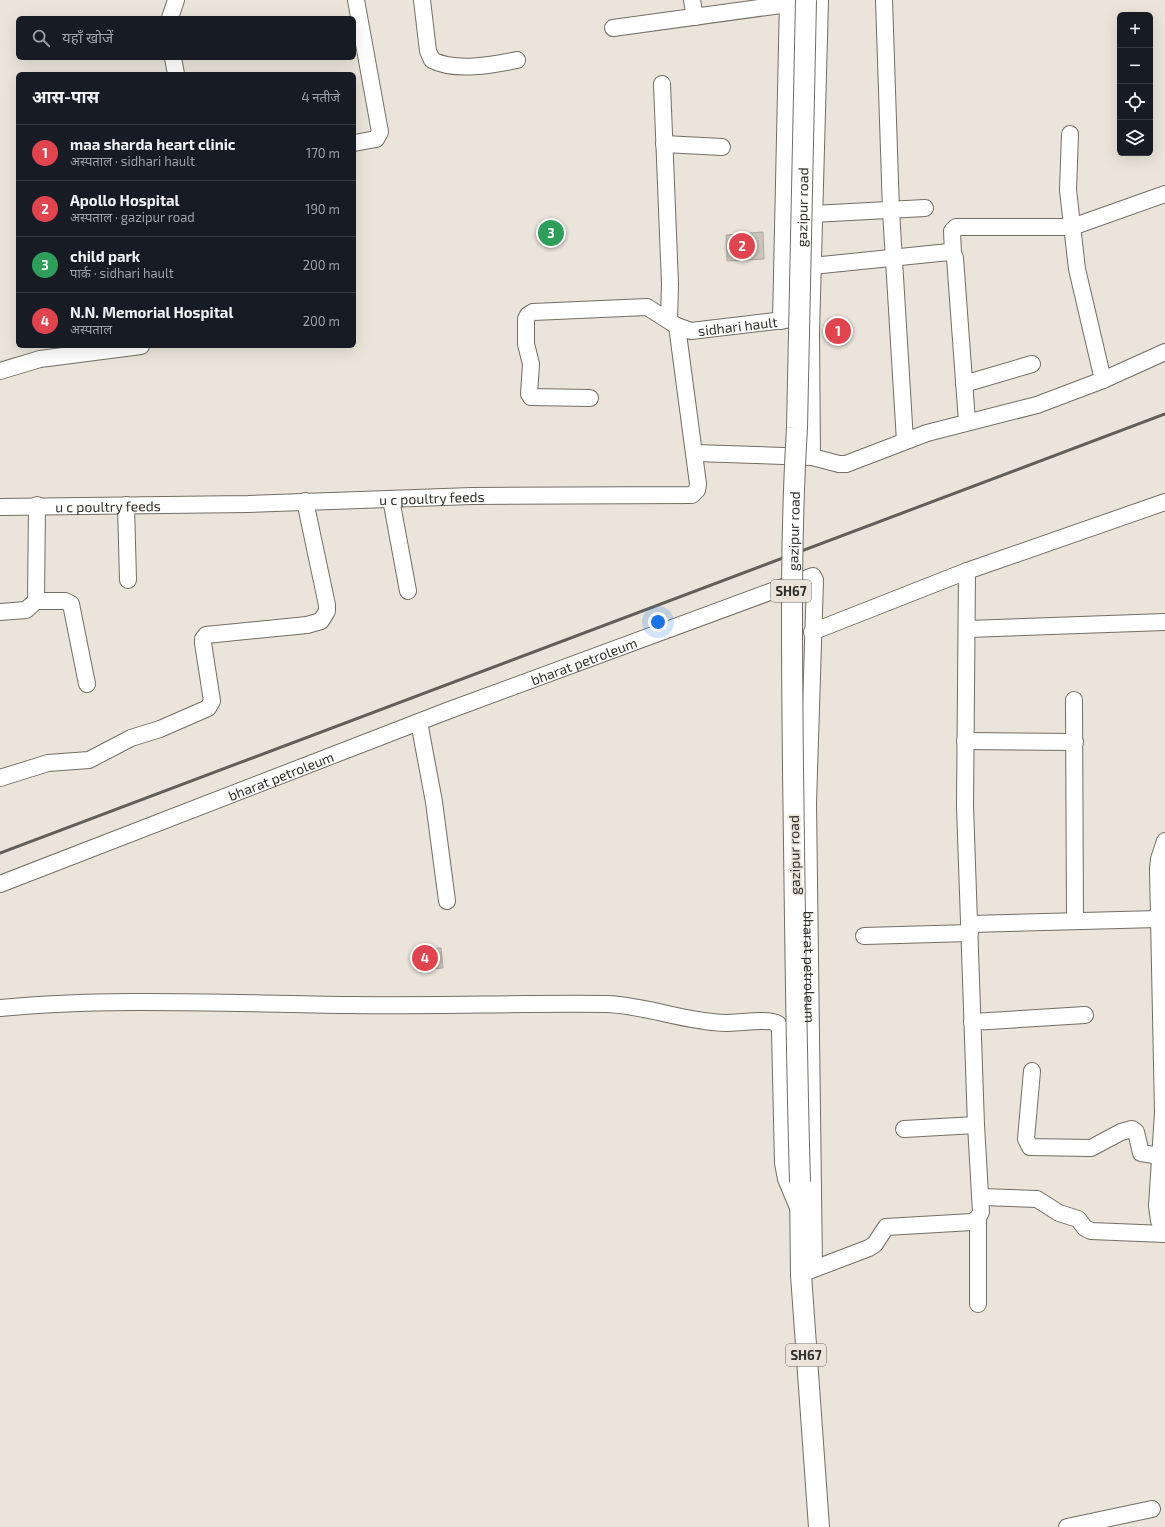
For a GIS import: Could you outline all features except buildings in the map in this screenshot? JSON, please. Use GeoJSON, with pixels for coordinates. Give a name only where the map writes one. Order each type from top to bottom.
{"type":"FeatureCollection","features":[{"type":"Feature","properties":{"kind":"main road","name":"gazipur road"},"geometry":{"type":"LineString","coordinates":[[794,2],[797,428],[793,494],[791,571],[795,1018],[800,1182],[799,1210]]}},
{"type":"Feature","properties":{"kind":"main road","name":"SH67"},"geometry":{"type":"LineString","coordinates":[[799,1210],[807,1271],[819,1527]]}},
{"type":"Feature","properties":{"kind":"street"},"geometry":{"type":"LineString","coordinates":[[171,16],[176,0]]}},
{"type":"Feature","properties":{"kind":"street"},"geometry":{"type":"LineString","coordinates":[[356,0],[380,132],[376,139],[356,144]]}},
{"type":"Feature","properties":{"kind":"street"},"geometry":{"type":"LineString","coordinates":[[422,0],[427,47],[430,57],[437,62],[468,66],[489,66],[517,60]]}},
{"type":"Feature","properties":{"kind":"street"},"geometry":{"type":"LineString","coordinates":[[692,0],[695,17]]}},
{"type":"Feature","properties":{"kind":"street"},"geometry":{"type":"LineString","coordinates":[[812,457],[811,317],[820,0]]}},
{"type":"Feature","properties":{"kind":"street"},"geometry":{"type":"LineString","coordinates":[[884,0],[893,257],[905,441]]}},
{"type":"Feature","properties":{"kind":"street"},"geometry":{"type":"LineString","coordinates":[[613,28],[794,2],[781,321]]}},
{"type":"Feature","properties":{"kind":"street"},"geometry":{"type":"LineString","coordinates":[[173,60],[176,72]]}},
{"type":"Feature","properties":{"kind":"street","name":"u c poultry feeds"},"geometry":{"type":"LineString","coordinates":[[0,507],[37,505],[248,504],[391,499],[692,495],[697,490],[698,484],[695,453],[673,323],[670,284],[662,84]]}},
{"type":"Feature","properties":{"kind":"street"},"geometry":{"type":"LineString","coordinates":[[1070,134],[1068,190],[1078,276],[1103,380]]}},
{"type":"Feature","properties":{"kind":"street"},"geometry":{"type":"LineString","coordinates":[[664,144],[722,148]]}},
{"type":"Feature","properties":{"kind":"street"},"geometry":{"type":"LineString","coordinates":[[967,422],[952,231],[956,227],[1072,228],[1165,194]]}},
{"type":"Feature","properties":{"kind":"street"},"geometry":{"type":"LineString","coordinates":[[813,214],[925,208]]}},
{"type":"Feature","properties":{"kind":"street"},"geometry":{"type":"LineString","coordinates":[[812,266],[893,257],[949,252],[953,253]]}},
{"type":"Feature","properties":{"kind":"street","name":"sidhari hault"},"geometry":{"type":"LineString","coordinates":[[590,398],[531,397],[529,394],[530,357],[526,344],[526,319],[528,315],[533,312],[640,307],[653,310],[673,323],[691,331],[811,317]]}},
{"type":"Feature","properties":{"kind":"street"},"geometry":{"type":"LineString","coordinates":[[0,371],[40,359],[125,348]]}},
{"type":"Feature","properties":{"kind":"street"},"geometry":{"type":"LineString","coordinates":[[695,453],[812,457],[839,464],[846,464],[927,433],[1037,405],[1103,380],[1165,352]]}},
{"type":"Feature","properties":{"kind":"street"},"geometry":{"type":"LineString","coordinates":[[964,384],[1032,364]]}},
{"type":"Feature","properties":{"kind":"street"},"geometry":{"type":"LineString","coordinates":[[391,499],[408,591]]}},
{"type":"Feature","properties":{"kind":"street"},"geometry":{"type":"LineString","coordinates":[[0,778],[48,763],[88,760],[131,738],[160,729],[208,708],[212,701],[203,643],[203,639],[206,635],[307,625],[321,621],[327,611],[327,605],[305,501]]}},
{"type":"Feature","properties":{"kind":"street"},"geometry":{"type":"LineString","coordinates":[[812,632],[967,571],[1165,502]]}},
{"type":"Feature","properties":{"kind":"street"},"geometry":{"type":"LineString","coordinates":[[126,504],[128,580]]}},
{"type":"Feature","properties":{"kind":"street"},"geometry":{"type":"LineString","coordinates":[[0,612],[26,610],[36,601],[37,505]]}},
{"type":"Feature","properties":{"kind":"street"},"geometry":{"type":"LineString","coordinates":[[967,571],[968,629],[965,806],[976,1125],[981,1212],[978,1218],[978,1304]]}},
{"type":"Feature","properties":{"kind":"street","name":"bharat petroleum"},"geometry":{"type":"LineString","coordinates":[[0,884],[419,722],[812,576],[815,580],[812,632],[808,810],[807,1271]]}},
{"type":"Feature","properties":{"kind":"street"},"geometry":{"type":"LineString","coordinates":[[36,601],[65,601],[71,604],[87,684]]}},
{"type":"Feature","properties":{"kind":"street"},"geometry":{"type":"LineString","coordinates":[[968,629],[1165,622]]}},
{"type":"Feature","properties":{"kind":"street"},"geometry":{"type":"LineString","coordinates":[[1074,700],[1075,920]]}},
{"type":"Feature","properties":{"kind":"street"},"geometry":{"type":"LineString","coordinates":[[419,722],[434,802],[448,901]]}},
{"type":"Feature","properties":{"kind":"street"},"geometry":{"type":"LineString","coordinates":[[965,741],[1075,742]]}},
{"type":"Feature","properties":{"kind":"street"},"geometry":{"type":"LineString","coordinates":[[1165,841],[1159,859],[1158,919],[1163,1003],[1164,1112],[1157,1213],[1159,1221],[1165,1228]]}},
{"type":"Feature","properties":{"kind":"street"},"geometry":{"type":"LineString","coordinates":[[864,936],[1075,920],[1158,919]]}},
{"type":"Feature","properties":{"kind":"street"},"geometry":{"type":"LineString","coordinates":[[0,1008],[47,1004],[135,1001],[352,1005],[608,1004],[632,1005],[707,1022],[739,1023],[772,1021],[778,1024],[780,1031],[784,1172],[799,1210]]}},
{"type":"Feature","properties":{"kind":"street"},"geometry":{"type":"LineString","coordinates":[[972,1022],[1085,1016]]}},
{"type":"Feature","properties":{"kind":"street"},"geometry":{"type":"LineString","coordinates":[[1032,1071],[1026,1139],[1026,1142],[1030,1147],[1091,1148],[1121,1132],[1132,1130],[1136,1132],[1141,1153],[1160,1156]]}},
{"type":"Feature","properties":{"kind":"street"},"geometry":{"type":"LineString","coordinates":[[904,1129],[976,1125]]}},
{"type":"Feature","properties":{"kind":"street"},"geometry":{"type":"LineString","coordinates":[[980,1198],[1037,1199],[1059,1213],[1078,1219],[1085,1228],[1091,1231],[1165,1234]]}},
{"type":"Feature","properties":{"kind":"street"},"geometry":{"type":"LineString","coordinates":[[807,1271],[869,1248],[875,1244],[884,1229],[889,1226],[968,1222],[978,1218]]}},
{"type":"Feature","properties":{"kind":"street"},"geometry":{"type":"LineString","coordinates":[[1067,1527],[1152,1509]]}},
{"type":"Feature","properties":{"kind":"railway"},"geometry":{"type":"LineString","coordinates":[[0,853],[1165,414]]}},
{"type":"Feature","properties":{"kind":"place","name":"child park"},"geometry":{"type":"Point","coordinates":[551,233]}},
{"type":"Feature","properties":{"kind":"place","name":"Apollo Hospital"},"geometry":{"type":"Point","coordinates":[742,246]}},
{"type":"Feature","properties":{"kind":"place","name":"maa sharda heart clinic"},"geometry":{"type":"Point","coordinates":[838,331]}},
{"type":"Feature","properties":{"kind":"place","name":"N.N. Memorial Hospital"},"geometry":{"type":"Point","coordinates":[425,958]}}]}
